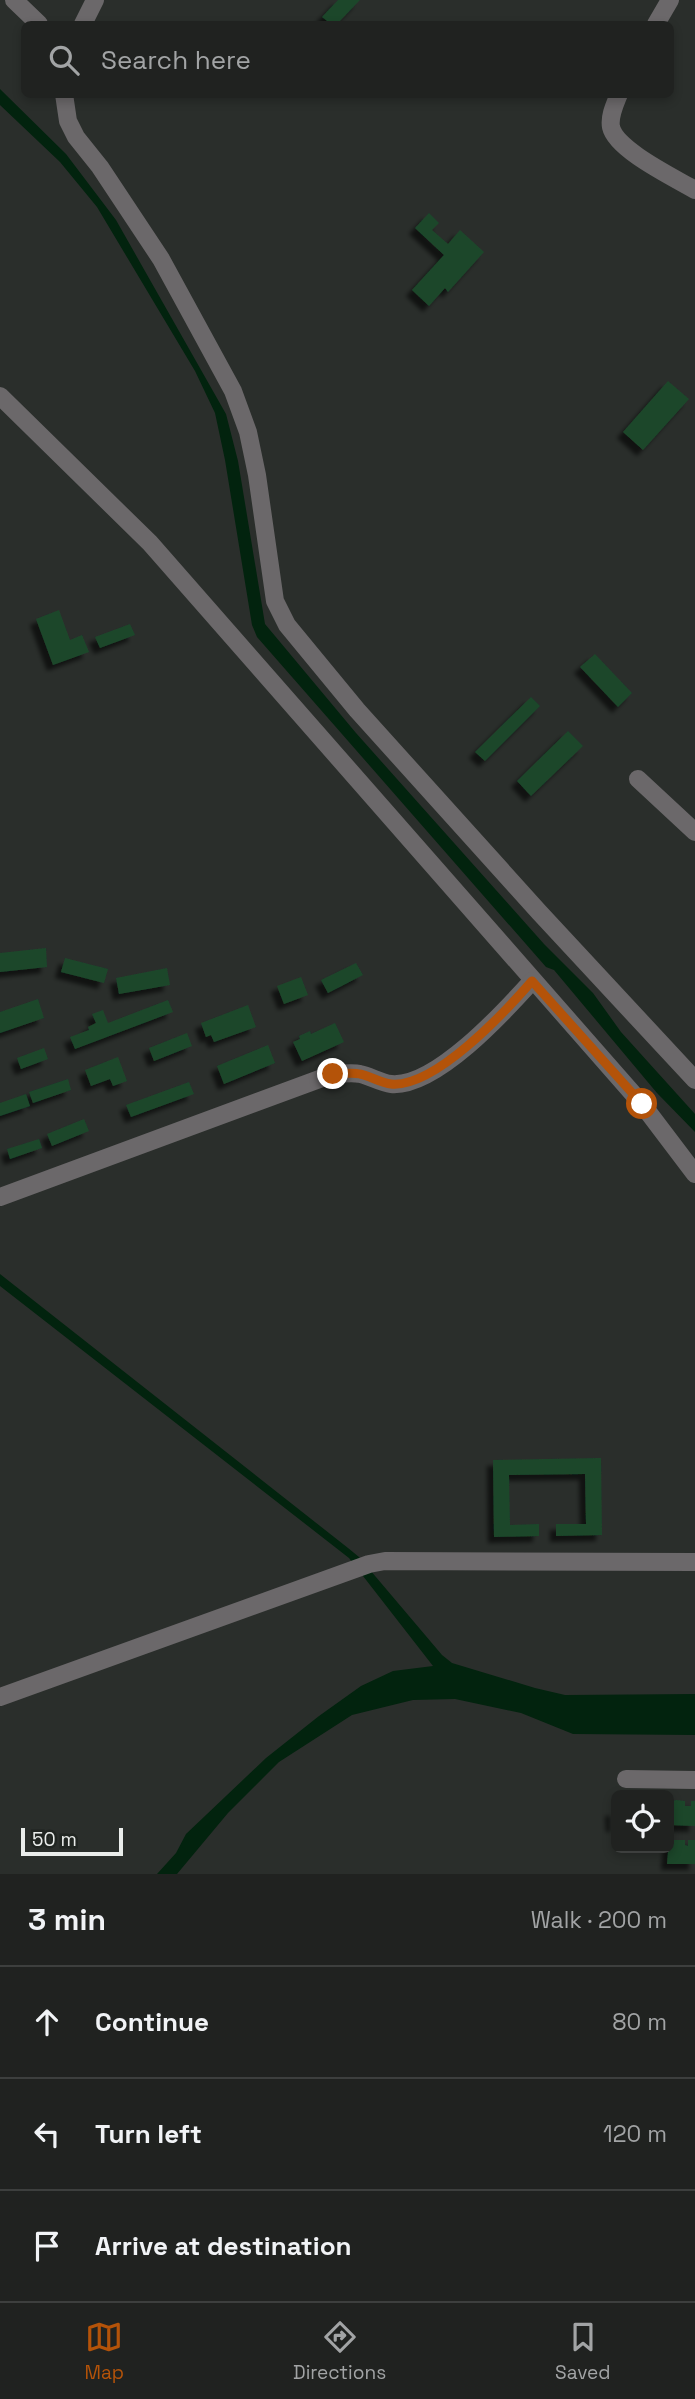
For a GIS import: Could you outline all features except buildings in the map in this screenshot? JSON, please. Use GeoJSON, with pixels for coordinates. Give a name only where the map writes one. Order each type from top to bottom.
{"type":"FeatureCollection","features":[{"type":"Feature","properties":{"kind":"street"},"geometry":{"type":"LineString","coordinates":[[14,0],[36,21]]}},
{"type":"Feature","properties":{"kind":"street"},"geometry":{"type":"LineString","coordinates":[[84,21],[95,0]]}},
{"type":"Feature","properties":{"kind":"street"},"geometry":{"type":"LineString","coordinates":[[658,21],[670,0]]}},
{"type":"Feature","properties":{"kind":"street"},"geometry":{"type":"LineString","coordinates":[[65,98],[68,121],[76,137],[100,167],[162,259],[233,391],[248,432],[257,475],[275,601],[287,625],[430,791],[695,1080]]}},
{"type":"Feature","properties":{"kind":"street"},"geometry":{"type":"LineString","coordinates":[[618,98],[611,126],[617,139],[636,154],[695,190]]}},
{"type":"Feature","properties":{"kind":"street"},"geometry":{"type":"LineString","coordinates":[[0,396],[150,543],[642,1104],[695,1174]]}},
{"type":"Feature","properties":{"kind":"street"},"geometry":{"type":"LineString","coordinates":[[638,779],[695,832]]}},
{"type":"Feature","properties":{"kind":"street"},"geometry":{"type":"LineString","coordinates":[[1,1193],[333,1074],[358,1073],[391,1084],[412,1081],[434,1070],[473,1041],[532,981]]}},
{"type":"Feature","properties":{"kind":"street"},"geometry":{"type":"LineString","coordinates":[[0,1696],[369,1564],[385,1561],[695,1562]]}},
{"type":"Feature","properties":{"kind":"street"},"geometry":{"type":"LineString","coordinates":[[625,1779],[695,1780]]}},
{"type":"Feature","properties":{"kind":"shaded area"},"geometry":{"type":"Polygon","coordinates":[[[0,89],[66,154],[116,220],[226,414],[238,461],[265,624],[356,733],[544,944],[593,993],[621,1032],[695,1114],[695,1132],[657,1093],[554,970],[546,967],[257,637],[252,625],[215,413],[195,371],[97,207],[60,162],[0,105],[0,89]]]}},
{"type":"Feature","properties":{"kind":"shaded area"},"geometry":{"type":"Polygon","coordinates":[[[0,1274],[359,1557],[442,1655],[452,1663],[565,1695],[695,1694],[695,1735],[573,1734],[521,1713],[455,1699],[413,1700],[352,1715],[279,1762],[228,1813],[177,1874],[157,1874],[176,1853],[186,1834],[266,1758],[319,1716],[361,1686],[393,1671],[433,1666],[349,1558],[0,1286],[0,1274]]]}},
{"type":"Feature","properties":{"kind":"route"},"geometry":{"type":"LineString","coordinates":[[333,1074],[358,1073],[391,1084],[412,1081],[434,1070],[473,1041],[532,981],[642,1104]]}}]}
